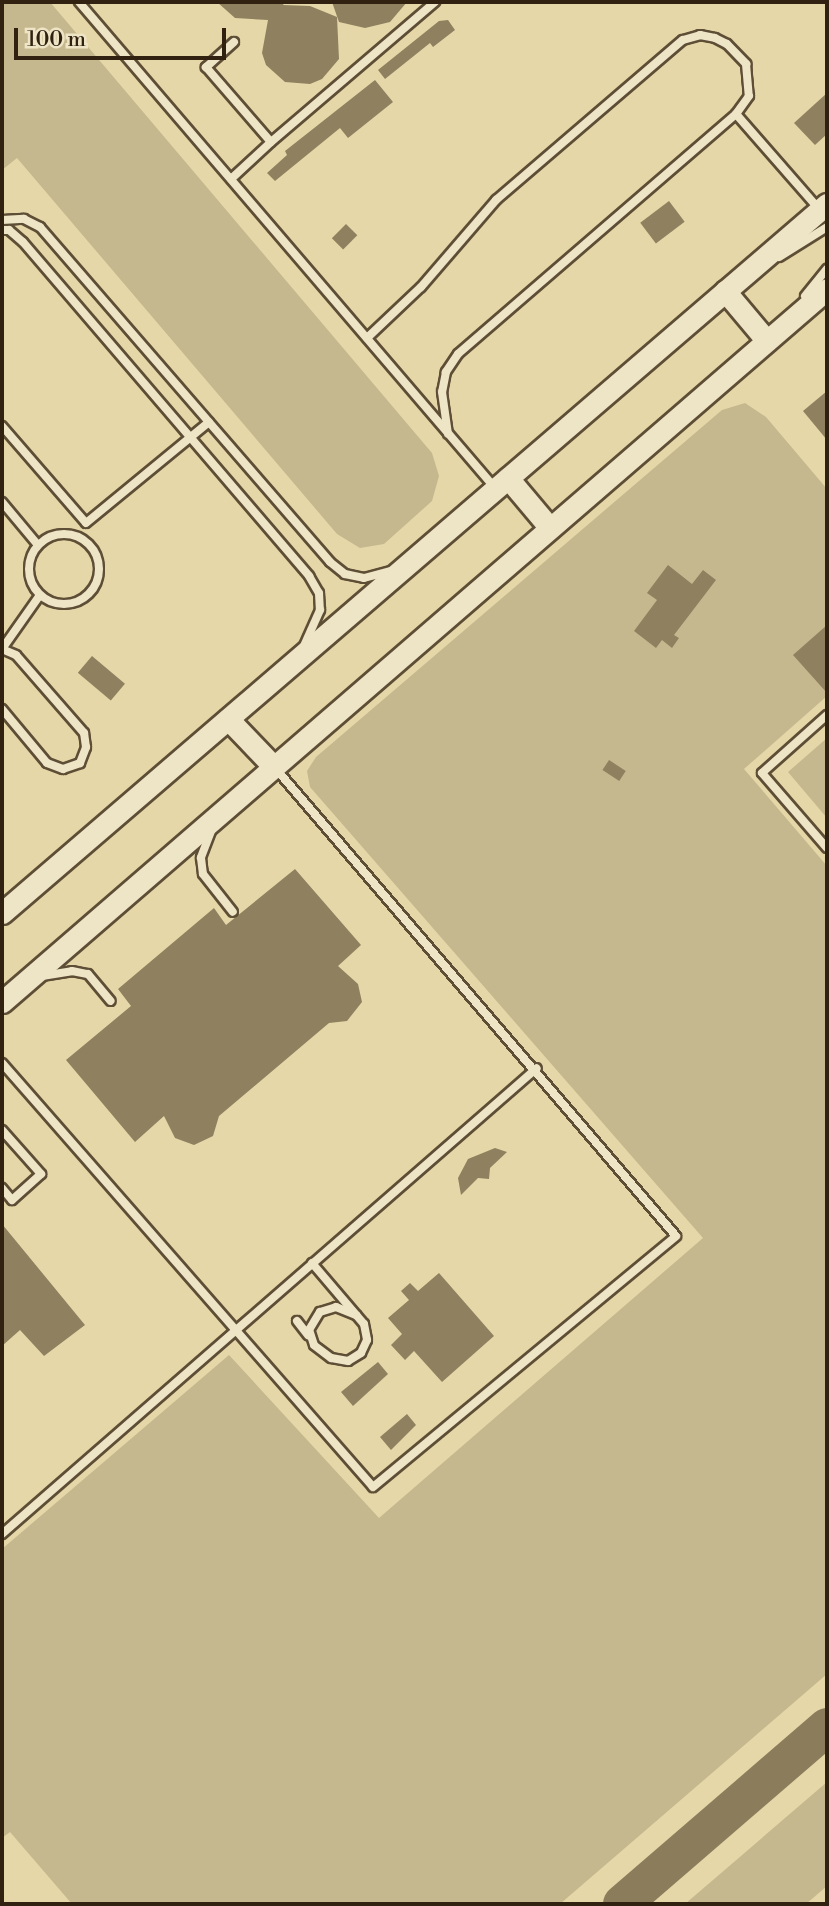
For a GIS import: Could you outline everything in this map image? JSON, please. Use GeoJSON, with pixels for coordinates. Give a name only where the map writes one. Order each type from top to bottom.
{"type":"FeatureCollection","features":[{"type":"Feature","properties":{"kind":"street"},"geometry":{"type":"LineString","coordinates":[[2,913],[725,291],[825,215]]}},
{"type":"Feature","properties":{"kind":"street"},"geometry":{"type":"LineString","coordinates":[[2,1002],[827,289]]}},
{"type":"Feature","properties":{"kind":"street"},"geometry":{"type":"LineString","coordinates":[[725,291],[767,341]]}},
{"type":"Feature","properties":{"kind":"street"},"geometry":{"type":"LineString","coordinates":[[501,483],[550,528]]}},
{"type":"Feature","properties":{"kind":"street"},"geometry":{"type":"LineString","coordinates":[[228,719],[274,767]]}},
{"type":"Feature","properties":{"kind":"lane"},"geometry":{"type":"LineString","coordinates":[[79,2],[448,434],[501,483]]}},
{"type":"Feature","properties":{"kind":"lane"},"geometry":{"type":"LineString","coordinates":[[230,179],[435,2]]}},
{"type":"Feature","properties":{"kind":"lane"},"geometry":{"type":"LineString","coordinates":[[367,338],[421,287],[496,200],[683,40],[700,35],[715,38],[727,44],[746,64],[749,96],[736,114],[458,354],[446,372],[442,392],[448,434]]}},
{"type":"Feature","properties":{"kind":"lane"},"geometry":{"type":"LineString","coordinates":[[234,42],[206,67],[271,142]]}},
{"type":"Feature","properties":{"kind":"lane"},"geometry":{"type":"LineString","coordinates":[[736,114],[825,215]]}},
{"type":"Feature","properties":{"kind":"lane"},"geometry":{"type":"LineString","coordinates":[[2,220],[24,219],[40,227],[330,562],[345,574],[364,578],[403,568]]}},
{"type":"Feature","properties":{"kind":"lane"},"geometry":{"type":"LineString","coordinates":[[2,230],[9,230],[23,242],[319,593],[320,610],[298,658]]}},
{"type":"Feature","properties":{"kind":"lane"},"geometry":{"type":"LineString","coordinates":[[767,341],[827,269]]}},
{"type":"Feature","properties":{"kind":"lane"},"geometry":{"type":"LineString","coordinates":[[83,540],[86,523],[209,422]]}},
{"type":"Feature","properties":{"kind":"lane"},"geometry":{"type":"LineString","coordinates":[[2,426],[86,523]]}},
{"type":"Feature","properties":{"kind":"lane"},"geometry":{"type":"LineString","coordinates":[[2,502],[38,545]]}},
{"type":"Feature","properties":{"kind":"lane"},"geometry":{"type":"LineString","coordinates":[[60,534],[83,540],[98,558],[100,571],[91,593],[72,604],[40,596],[29,565],[38,545],[60,534]]}},
{"type":"Feature","properties":{"kind":"lane"},"geometry":{"type":"LineString","coordinates":[[2,709],[47,763],[63,769],[80,763],[86,747],[84,733],[16,655],[2,649],[40,596]]}},
{"type":"Feature","properties":{"kind":"lane"},"geometry":{"type":"LineString","coordinates":[[827,715],[762,773],[827,848]]}},
{"type":"Feature","properties":{"kind":"lane"},"geometry":{"type":"LineString","coordinates":[[2,1063],[373,1487],[676,1236],[537,1068],[274,767]]}},
{"type":"Feature","properties":{"kind":"lane"},"geometry":{"type":"LineString","coordinates":[[217,816],[201,858],[202,874],[233,912]]}},
{"type":"Feature","properties":{"kind":"lane"},"geometry":{"type":"LineString","coordinates":[[29,978],[72,971],[88,974],[111,1001]]}},
{"type":"Feature","properties":{"kind":"lane"},"geometry":{"type":"LineString","coordinates":[[2,1534],[537,1068]]}},
{"type":"Feature","properties":{"kind":"lane"},"geometry":{"type":"LineString","coordinates":[[2,1130],[41,1174],[12,1200],[2,1188]]}},
{"type":"Feature","properties":{"kind":"lane"},"geometry":{"type":"LineString","coordinates":[[297,1321],[331,1358],[348,1361],[361,1353],[368,1340],[364,1324],[312,1264]]}},
{"type":"Feature","properties":{"kind":"lane"},"geometry":{"type":"LineString","coordinates":[[311,1338],[313,1318],[327,1308],[356,1315]]}},
{"type":"Feature","properties":{"kind":"shaded area"},"geometry":{"type":"Polygon","coordinates":[[[2,2],[50,2],[432,453],[439,476],[432,501],[384,544],[360,548],[337,534],[17,158],[2,170],[2,2]]]}},
{"type":"Feature","properties":{"kind":"shaded area"},"geometry":{"type":"Polygon","coordinates":[[[745,403],[766,417],[827,489],[827,696],[744,769],[827,866],[827,1674],[560,1904],[72,1904],[10,1832],[2,1838],[2,1549],[229,1355],[379,1518],[703,1238],[310,787],[307,771],[316,757],[722,410],[745,403]]]}},
{"type":"Feature","properties":{"kind":"shaded area"},"geometry":{"type":"Polygon","coordinates":[[[827,738],[827,818],[788,772],[827,738]]]}},
{"type":"Feature","properties":{"kind":"shaded area"},"geometry":{"type":"Polygon","coordinates":[[[827,1782],[827,1886],[806,1904],[685,1904],[827,1782]]]}},
{"type":"Feature","properties":{"kind":"building"},"geometry":{"type":"Polygon","coordinates":[[[217,2],[285,2],[283,5],[310,6],[337,17],[339,59],[322,79],[310,84],[285,82],[266,65],[262,53],[268,20],[235,18],[217,2]]]}},
{"type":"Feature","properties":{"kind":"building"},"geometry":{"type":"Polygon","coordinates":[[[332,2],[407,2],[390,22],[365,28],[339,22],[332,2]]]}},
{"type":"Feature","properties":{"kind":"building"},"geometry":{"type":"Polygon","coordinates":[[[448,20],[455,30],[433,47],[430,43],[385,79],[378,70],[439,21],[448,20]]]}},
{"type":"Feature","properties":{"kind":"building"},"geometry":{"type":"Polygon","coordinates":[[[375,80],[393,102],[348,138],[340,128],[275,181],[267,173],[287,155],[285,151],[375,80]]]}},
{"type":"Feature","properties":{"kind":"building"},"geometry":{"type":"Polygon","coordinates":[[[827,93],[827,134],[815,145],[794,123],[827,93]]]}},
{"type":"Feature","properties":{"kind":"building"},"geometry":{"type":"Polygon","coordinates":[[[669,201],[685,222],[656,243],[640,223],[669,201]]]}},
{"type":"Feature","properties":{"kind":"building"},"geometry":{"type":"Polygon","coordinates":[[[346,224],[357,235],[343,249],[332,238],[346,224]]]}},
{"type":"Feature","properties":{"kind":"building"},"geometry":{"type":"Polygon","coordinates":[[[827,391],[827,440],[803,411],[827,391]]]}},
{"type":"Feature","properties":{"kind":"building"},"geometry":{"type":"Polygon","coordinates":[[[668,565],[692,584],[703,570],[716,580],[674,635],[679,638],[672,648],[662,640],[656,648],[634,631],[657,600],[647,593],[668,565]]]}},
{"type":"Feature","properties":{"kind":"building"},"geometry":{"type":"Polygon","coordinates":[[[827,625],[827,693],[793,655],[827,625]]]}},
{"type":"Feature","properties":{"kind":"building"},"geometry":{"type":"Polygon","coordinates":[[[92,656],[125,684],[111,700],[78,673],[92,656]]]}},
{"type":"Feature","properties":{"kind":"building"},"geometry":{"type":"Polygon","coordinates":[[[609,760],[626,771],[619,781],[602,770],[609,760]]]}},
{"type":"Feature","properties":{"kind":"building"},"geometry":{"type":"Polygon","coordinates":[[[295,869],[361,945],[338,966],[358,984],[362,1002],[347,1021],[329,1023],[219,1116],[213,1136],[194,1145],[175,1138],[164,1116],[135,1142],[66,1060],[131,1006],[118,989],[214,908],[226,925],[295,869]]]}},
{"type":"Feature","properties":{"kind":"building"},"geometry":{"type":"Polygon","coordinates":[[[495,1148],[507,1152],[490,1168],[489,1179],[478,1178],[461,1195],[458,1178],[468,1159],[495,1148]]]}},
{"type":"Feature","properties":{"kind":"building"},"geometry":{"type":"Polygon","coordinates":[[[2,1224],[85,1325],[44,1356],[20,1330],[2,1346],[2,1224]]]}},
{"type":"Feature","properties":{"kind":"building"},"geometry":{"type":"Polygon","coordinates":[[[439,1273],[494,1336],[442,1382],[414,1351],[405,1360],[391,1345],[402,1334],[388,1318],[409,1300],[401,1291],[410,1283],[418,1291],[439,1273]]]}},
{"type":"Feature","properties":{"kind":"building"},"geometry":{"type":"Polygon","coordinates":[[[378,1362],[388,1374],[353,1406],[341,1392],[378,1362]]]}},
{"type":"Feature","properties":{"kind":"building"},"geometry":{"type":"Polygon","coordinates":[[[407,1414],[416,1425],[391,1450],[380,1437],[407,1414]]]}},
{"type":"Feature","properties":{"kind":"taxiway"},"geometry":{"type":"LineString","coordinates":[[622,1904],[827,1727]]}}]}
